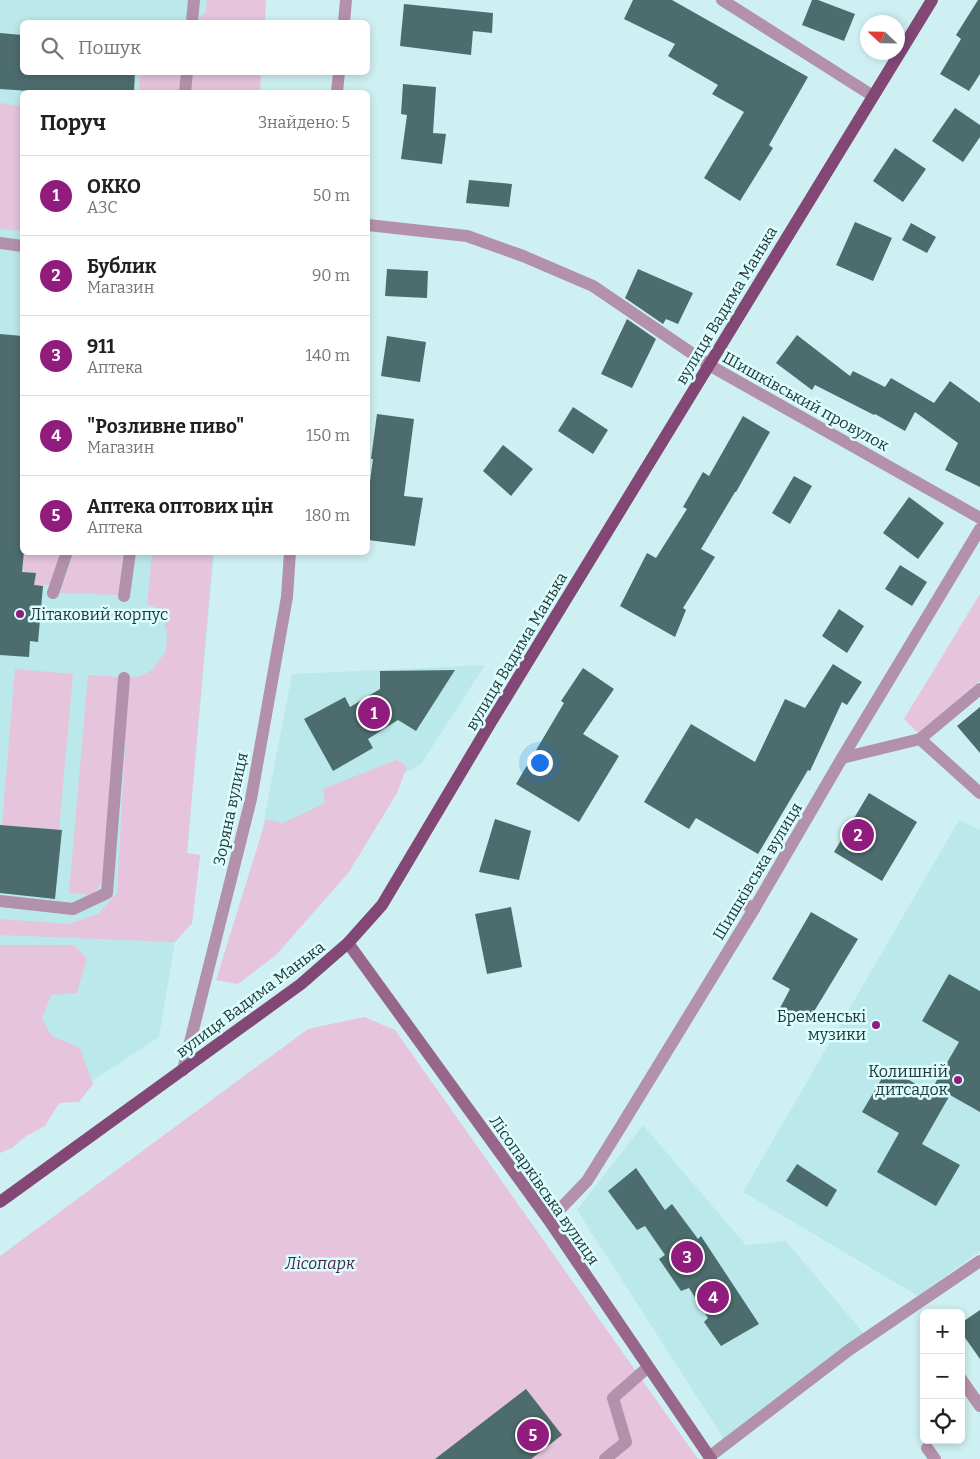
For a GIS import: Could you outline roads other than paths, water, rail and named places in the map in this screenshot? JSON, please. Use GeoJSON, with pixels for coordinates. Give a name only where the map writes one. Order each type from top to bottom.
{"type":"FeatureCollection","features":[{"type":"Feature","properties":{"kind":"main road","name":"вулиця Вадима Манька"},"geometry":{"type":"LineString","coordinates":[[0,1202],[301,984],[348,943],[382,905],[491,722],[932,0]]}},
{"type":"Feature","properties":{"kind":"street"},"geometry":{"type":"LineString","coordinates":[[192,20],[194,0]]}},
{"type":"Feature","properties":{"kind":"street"},"geometry":{"type":"LineString","coordinates":[[344,20],[346,0]]}},
{"type":"Feature","properties":{"kind":"street"},"geometry":{"type":"LineString","coordinates":[[722,0],[873,96]]}},
{"type":"Feature","properties":{"kind":"street"},"geometry":{"type":"LineString","coordinates":[[184,90],[187,75]]}},
{"type":"Feature","properties":{"kind":"street"},"geometry":{"type":"LineString","coordinates":[[337,90],[339,75]]}},
{"type":"Feature","properties":{"kind":"street","name":"Шишківський провулок"},"geometry":{"type":"LineString","coordinates":[[370,225],[467,236],[523,256],[593,286],[709,365],[980,518]]}},
{"type":"Feature","properties":{"kind":"street"},"geometry":{"type":"LineString","coordinates":[[0,243],[20,246]]}},
{"type":"Feature","properties":{"kind":"street","name":"Шишківська вулиця"},"geometry":{"type":"LineString","coordinates":[[548,1219],[587,1181],[750,906],[980,529]]}},
{"type":"Feature","properties":{"kind":"street"},"geometry":{"type":"LineString","coordinates":[[53,593],[66,555]]}},
{"type":"Feature","properties":{"kind":"street"},"geometry":{"type":"LineString","coordinates":[[124,596],[130,555]]}},
{"type":"Feature","properties":{"kind":"street","name":"Зоряна вулиця"},"geometry":{"type":"LineString","coordinates":[[183,1070],[251,799],[287,597],[290,555]]}},
{"type":"Feature","properties":{"kind":"street"},"geometry":{"type":"LineString","coordinates":[[0,902],[73,909],[107,893],[124,678]]}},
{"type":"Feature","properties":{"kind":"street"},"geometry":{"type":"LineString","coordinates":[[842,758],[920,739],[980,689]]}},
{"type":"Feature","properties":{"kind":"street"},"geometry":{"type":"LineString","coordinates":[[920,739],[980,793]]}},
{"type":"Feature","properties":{"kind":"street","name":"Лісопарківська вулиця"},"geometry":{"type":"LineString","coordinates":[[348,943],[548,1219],[647,1368],[710,1458]]}},
{"type":"Feature","properties":{"kind":"street"},"geometry":{"type":"LineString","coordinates":[[710,1458],[849,1350],[980,1261]]}},
{"type":"Feature","properties":{"kind":"street"},"geometry":{"type":"LineString","coordinates":[[605,1459],[626,1442],[612,1398],[647,1368]]}},
{"type":"Feature","properties":{"kind":"street"},"geometry":{"type":"LineString","coordinates":[[965,1385],[980,1406]]}},
{"type":"Feature","properties":{"kind":"street"},"geometry":{"type":"LineString","coordinates":[[927,1448],[935,1459]]}},
{"type":"Feature","properties":{"kind":"place","name":"Літаковий корпус"},"geometry":{"type":"Point","coordinates":[20,614]}},
{"type":"Feature","properties":{"kind":"place","name":"ОККО"},"geometry":{"type":"Point","coordinates":[374,713]}},
{"type":"Feature","properties":{"kind":"place","name":"Бублик"},"geometry":{"type":"Point","coordinates":[858,835]}},
{"type":"Feature","properties":{"kind":"place","name":"Бременські музики"},"geometry":{"type":"Point","coordinates":[876,1025]}},
{"type":"Feature","properties":{"kind":"place","name":"Колишній дитсадок"},"geometry":{"type":"Point","coordinates":[958,1080]}},
{"type":"Feature","properties":{"kind":"place","name":"911"},"geometry":{"type":"Point","coordinates":[687,1257]}},
{"type":"Feature","properties":{"kind":"place","name":"\"Розливне пиво\""},"geometry":{"type":"Point","coordinates":[713,1297]}},
{"type":"Feature","properties":{"kind":"place","name":"Аптека оптових цін"},"geometry":{"type":"Point","coordinates":[533,1435]}},
{"type":"Feature","properties":{"kind":"park label","name":"Лісопарк"},"geometry":{"type":"Point","coordinates":[320,1263]}}]}
